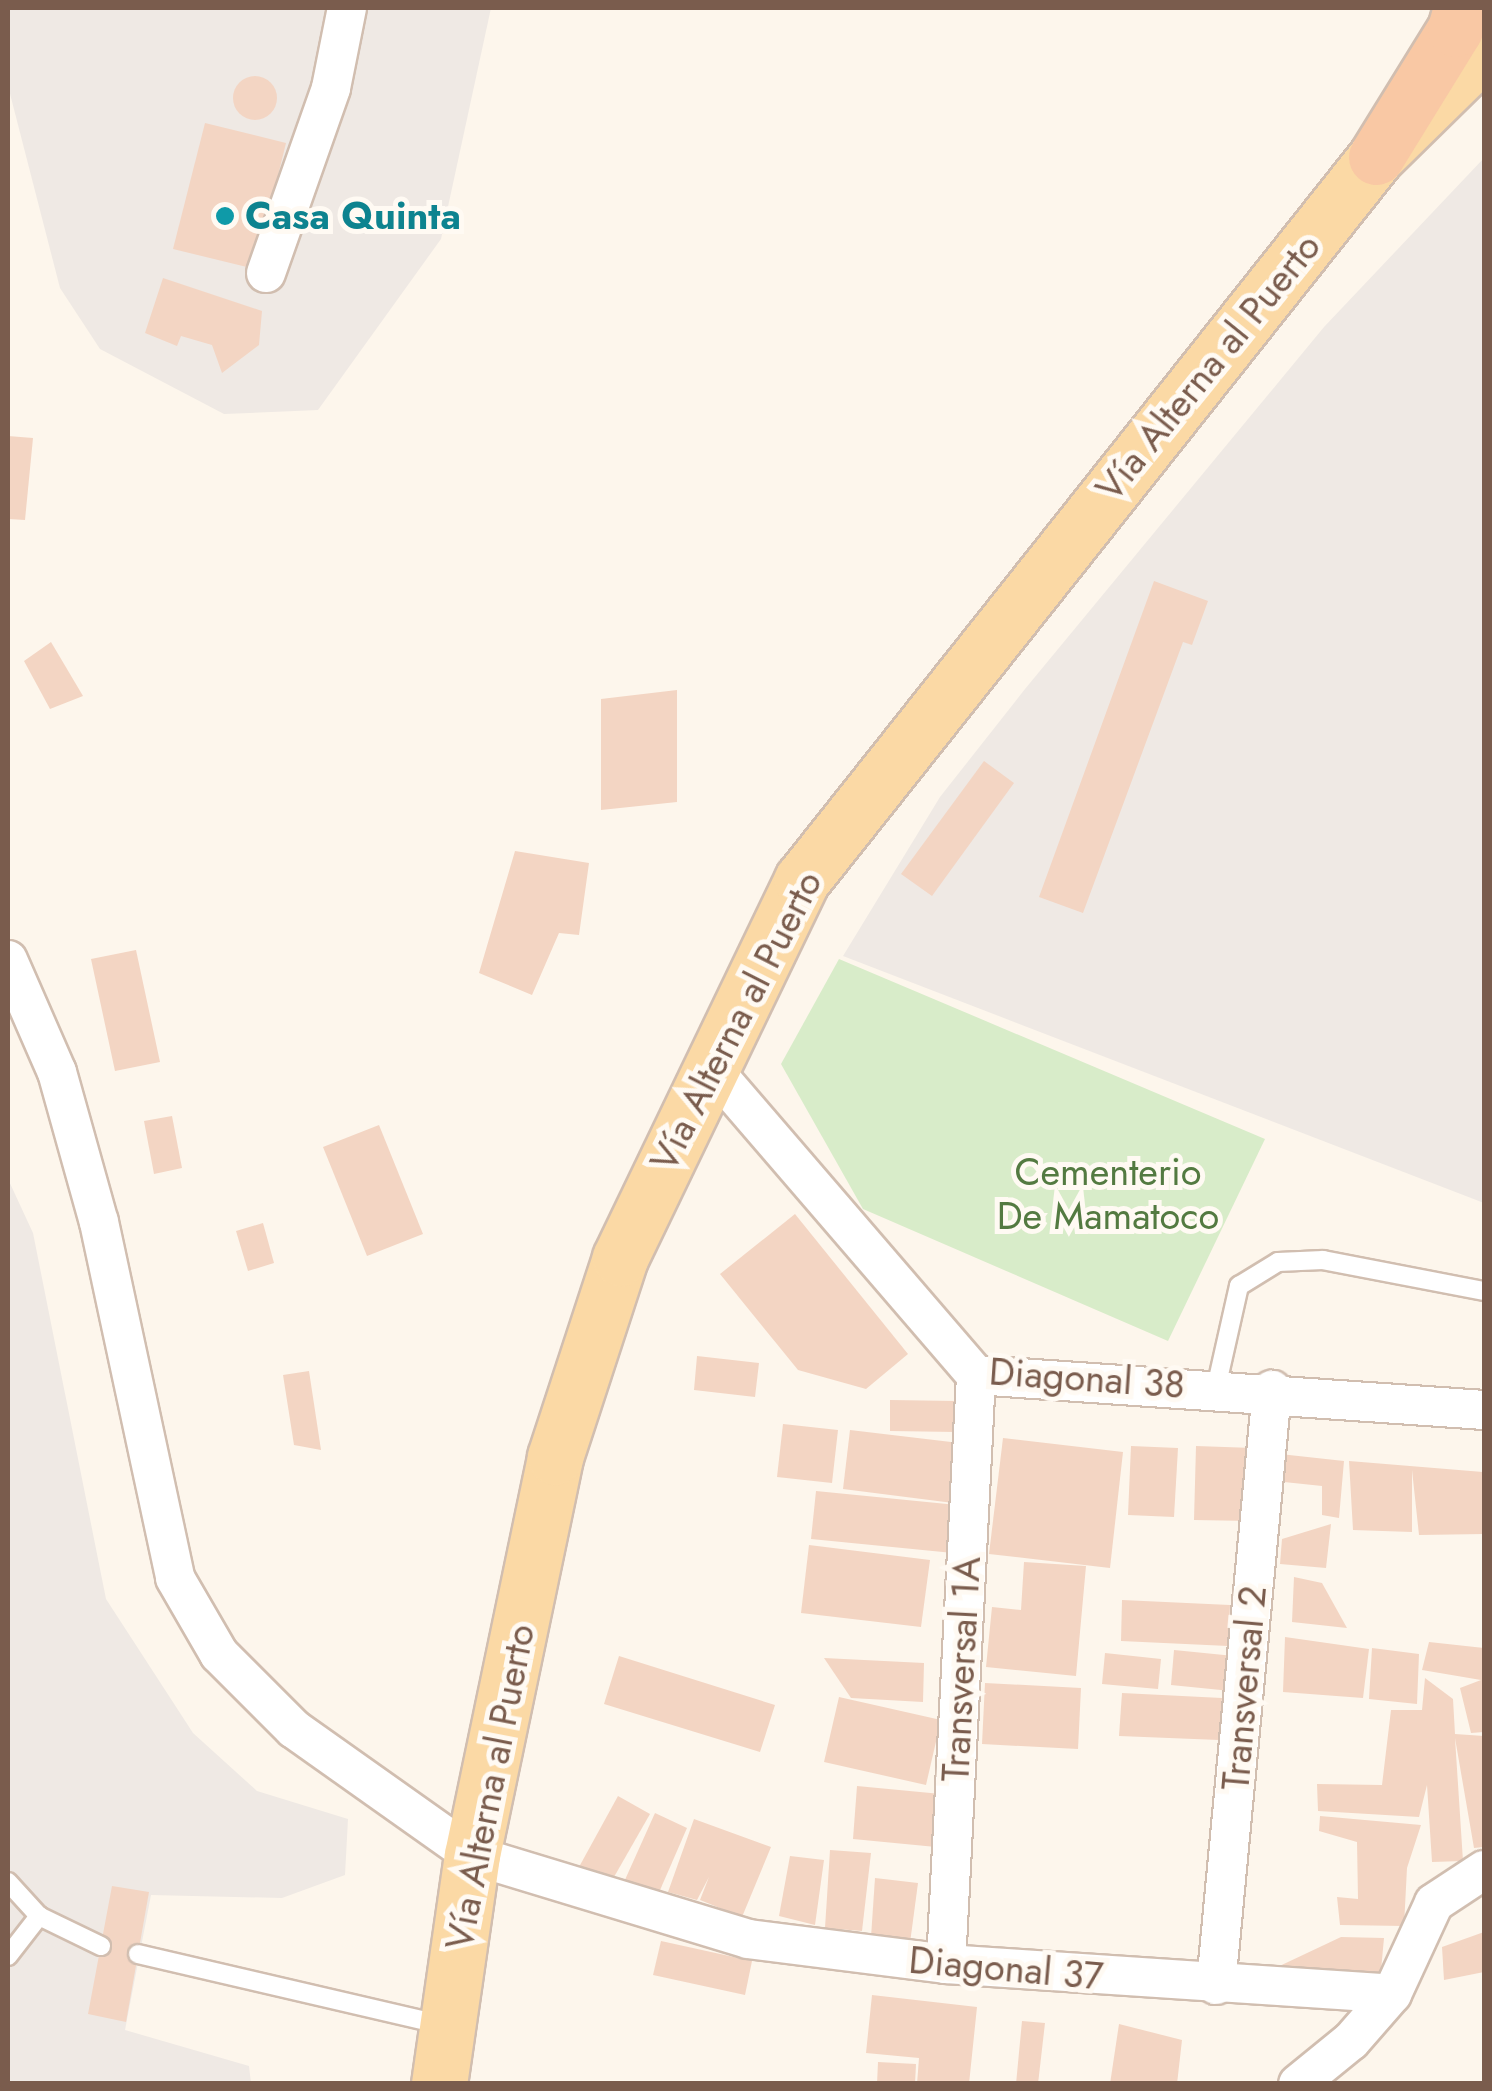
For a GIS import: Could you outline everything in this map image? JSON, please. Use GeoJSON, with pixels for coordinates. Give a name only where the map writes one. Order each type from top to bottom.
{"type":"FeatureCollection","features":[{"type":"Feature","properties":{"kind":"highway"},"geometry":{"type":"LineString","coordinates":[[1376,157],[1456,29],[1461,8]]}},
{"type":"Feature","properties":{"kind":"main road","name":"Vía Alterna al Puerto"},"geometry":{"type":"LineString","coordinates":[[439,2084],[472,1855],[555,1457],[620,1258],[709,1065],[802,880],[1376,157],[1484,51]]}},
{"type":"Feature","properties":{"kind":"street"},"geometry":{"type":"LineString","coordinates":[[266,273],[331,88],[347,8]]}},
{"type":"Feature","properties":{"kind":"street","name":"Diagonal 37"},"geometry":{"type":"LineString","coordinates":[[8,960],[57,1072],[98,1222],[175,1578],[219,1654],[294,1729],[472,1855],[748,1939],[946,1964],[1392,1994]]}},
{"type":"Feature","properties":{"kind":"street","name":"Diagonal 38"},"geometry":{"type":"LineString","coordinates":[[709,1065],[976,1375],[1272,1390],[1484,1410]]}},
{"type":"Feature","properties":{"kind":"street","name":"Transversal 1A"},"geometry":{"type":"LineString","coordinates":[[946,1964],[976,1375]]}},
{"type":"Feature","properties":{"kind":"street","name":"Transversal 2"},"geometry":{"type":"LineString","coordinates":[[1216,1985],[1272,1390]]}},
{"type":"Feature","properties":{"kind":"street"},"geometry":{"type":"LineString","coordinates":[[1305,2081],[1392,1994],[1434,1903],[1484,1870]]}},
{"type":"Feature","properties":{"kind":"lane"},"geometry":{"type":"LineString","coordinates":[[1216,1388],[1239,1286],[1278,1262],[1323,1260],[1484,1291]]}},
{"type":"Feature","properties":{"kind":"lane"},"geometry":{"type":"LineString","coordinates":[[8,1882],[39,1916],[101,1946]]}},
{"type":"Feature","properties":{"kind":"lane"},"geometry":{"type":"LineString","coordinates":[[8,1956],[39,1916]]}},
{"type":"Feature","properties":{"kind":"lane"},"geometry":{"type":"LineString","coordinates":[[138,1954],[447,2026]]}},
{"type":"Feature","properties":{"kind":"shaded area"},"geometry":{"type":"Polygon","coordinates":[[[8,8],[491,8],[441,239],[318,410],[224,414],[100,349],[60,288],[8,86],[8,8]]]}},
{"type":"Feature","properties":{"kind":"shaded area"},"geometry":{"type":"Polygon","coordinates":[[[1484,158],[1484,1203],[843,956],[940,797],[1025,689],[1324,327],[1484,158]]]}},
{"type":"Feature","properties":{"kind":"shaded area"},"geometry":{"type":"Polygon","coordinates":[[[8,1179],[33,1233],[106,1599],[193,1733],[257,1791],[348,1819],[345,1875],[282,1898],[151,1895],[125,2030],[249,2066],[251,2083],[8,2083],[8,1179]]]}},
{"type":"Feature","properties":{"kind":"green space","name":"Cementerio De Mamatoco"},"geometry":{"type":"Polygon","coordinates":[[[839,959],[1265,1139],[1168,1341],[863,1209],[781,1064],[839,959]]]}},
{"type":"Feature","properties":{"kind":"building"},"geometry":{"type":"Polygon","coordinates":[[[255,76],[271,82],[277,98],[271,114],[255,120],[239,114],[233,98],[239,82],[255,76]]]}},
{"type":"Feature","properties":{"kind":"building","name":"Casa Quinta"},"geometry":{"type":"Polygon","coordinates":[[[205,123],[286,143],[255,269],[173,249],[205,123]]]}},
{"type":"Feature","properties":{"kind":"building"},"geometry":{"type":"Polygon","coordinates":[[[163,278],[262,311],[259,345],[222,373],[212,345],[181,336],[177,346],[145,333],[163,278]]]}},
{"type":"Feature","properties":{"kind":"building"},"geometry":{"type":"Polygon","coordinates":[[[8,436],[33,438],[25,520],[8,519],[8,436]]]}},
{"type":"Feature","properties":{"kind":"building"},"geometry":{"type":"Polygon","coordinates":[[[1154,581],[1208,601],[1192,645],[1183,642],[1083,913],[1039,897],[1154,581]]]}},
{"type":"Feature","properties":{"kind":"building"},"geometry":{"type":"Polygon","coordinates":[[[51,642],[83,696],[50,709],[24,661],[51,642]]]}},
{"type":"Feature","properties":{"kind":"building"},"geometry":{"type":"Polygon","coordinates":[[[677,690],[677,802],[601,810],[601,699],[677,690]]]}},
{"type":"Feature","properties":{"kind":"building"},"geometry":{"type":"Polygon","coordinates":[[[984,761],[1014,783],[932,896],[901,874],[984,761]]]}},
{"type":"Feature","properties":{"kind":"building"},"geometry":{"type":"Polygon","coordinates":[[[515,851],[589,863],[579,935],[559,933],[532,995],[479,973],[515,851]]]}},
{"type":"Feature","properties":{"kind":"building"},"geometry":{"type":"Polygon","coordinates":[[[136,950],[160,1062],[115,1071],[91,959],[136,950]]]}},
{"type":"Feature","properties":{"kind":"building"},"geometry":{"type":"Polygon","coordinates":[[[172,1116],[182,1168],[154,1174],[144,1121],[172,1116]]]}},
{"type":"Feature","properties":{"kind":"building"},"geometry":{"type":"Polygon","coordinates":[[[379,1125],[423,1234],[367,1256],[323,1147],[379,1125]]]}},
{"type":"Feature","properties":{"kind":"building"},"geometry":{"type":"Polygon","coordinates":[[[795,1214],[908,1354],[866,1389],[798,1370],[720,1274],[795,1214]]]}},
{"type":"Feature","properties":{"kind":"building"},"geometry":{"type":"Polygon","coordinates":[[[263,1223],[274,1263],[248,1271],[236,1231],[263,1223]]]}},
{"type":"Feature","properties":{"kind":"building"},"geometry":{"type":"Polygon","coordinates":[[[697,1356],[759,1363],[755,1397],[694,1390],[697,1356]]]}},
{"type":"Feature","properties":{"kind":"building"},"geometry":{"type":"Polygon","coordinates":[[[309,1371],[321,1450],[294,1445],[283,1375],[309,1371]]]}},
{"type":"Feature","properties":{"kind":"building"},"geometry":{"type":"Polygon","coordinates":[[[890,1400],[956,1401],[956,1432],[890,1431],[890,1400]]]}},
{"type":"Feature","properties":{"kind":"building"},"geometry":{"type":"Polygon","coordinates":[[[783,1424],[838,1430],[832,1483],[777,1477],[783,1424]]]}},
{"type":"Feature","properties":{"kind":"building"},"geometry":{"type":"Polygon","coordinates":[[[850,1430],[968,1444],[961,1504],[843,1489],[850,1430]]]}},
{"type":"Feature","properties":{"kind":"building"},"geometry":{"type":"Polygon","coordinates":[[[1003,1438],[1123,1452],[1110,1568],[989,1554],[1003,1438]]]}},
{"type":"Feature","properties":{"kind":"building"},"geometry":{"type":"Polygon","coordinates":[[[1131,1446],[1178,1448],[1174,1517],[1128,1515],[1131,1446]]]}},
{"type":"Feature","properties":{"kind":"building"},"geometry":{"type":"Polygon","coordinates":[[[1196,1446],[1253,1448],[1251,1521],[1194,1520],[1196,1446]]]}},
{"type":"Feature","properties":{"kind":"building"},"geometry":{"type":"Polygon","coordinates":[[[1280,1454],[1344,1461],[1339,1518],[1322,1515],[1322,1486],[1284,1482],[1280,1454]]]}},
{"type":"Feature","properties":{"kind":"building"},"geometry":{"type":"Polygon","coordinates":[[[1349,1461],[1483,1472],[1484,1534],[1419,1535],[1412,1470],[1412,1532],[1353,1530],[1349,1461]]]}},
{"type":"Feature","properties":{"kind":"building"},"geometry":{"type":"Polygon","coordinates":[[[816,1491],[957,1505],[953,1553],[811,1539],[816,1491]]]}},
{"type":"Feature","properties":{"kind":"building"},"geometry":{"type":"Polygon","coordinates":[[[1331,1524],[1326,1568],[1280,1564],[1282,1539],[1331,1524]]]}},
{"type":"Feature","properties":{"kind":"building"},"geometry":{"type":"Polygon","coordinates":[[[809,1545],[930,1560],[921,1627],[801,1613],[809,1545]]]}},
{"type":"Feature","properties":{"kind":"building"},"geometry":{"type":"Polygon","coordinates":[[[1024,1562],[1086,1566],[1076,1676],[986,1667],[992,1607],[1021,1610],[1024,1562]]]}},
{"type":"Feature","properties":{"kind":"building"},"geometry":{"type":"Polygon","coordinates":[[[1294,1577],[1322,1583],[1347,1628],[1292,1622],[1294,1577]]]}},
{"type":"Feature","properties":{"kind":"building"},"geometry":{"type":"Polygon","coordinates":[[[1122,1600],[1230,1605],[1228,1646],[1121,1641],[1122,1600]]]}},
{"type":"Feature","properties":{"kind":"building"},"geometry":{"type":"Polygon","coordinates":[[[1285,1637],[1369,1649],[1363,1698],[1283,1692],[1285,1637]]]}},
{"type":"Feature","properties":{"kind":"building"},"geometry":{"type":"Polygon","coordinates":[[[1429,1642],[1484,1648],[1484,1732],[1471,1733],[1460,1688],[1481,1680],[1422,1670],[1429,1642]]]}},
{"type":"Feature","properties":{"kind":"building"},"geometry":{"type":"Polygon","coordinates":[[[1372,1648],[1419,1654],[1417,1704],[1369,1699],[1372,1648]]]}},
{"type":"Feature","properties":{"kind":"building"},"geometry":{"type":"Polygon","coordinates":[[[1174,1650],[1234,1656],[1231,1691],[1171,1685],[1174,1650]]]}},
{"type":"Feature","properties":{"kind":"building"},"geometry":{"type":"Polygon","coordinates":[[[1105,1653],[1161,1659],[1158,1689],[1102,1684],[1105,1653]]]}},
{"type":"Feature","properties":{"kind":"building"},"geometry":{"type":"Polygon","coordinates":[[[619,1656],[775,1705],[760,1752],[604,1704],[619,1656]]]}},
{"type":"Feature","properties":{"kind":"building"},"geometry":{"type":"Polygon","coordinates":[[[824,1658],[924,1663],[923,1702],[851,1698],[824,1658]]]}},
{"type":"Feature","properties":{"kind":"building"},"geometry":{"type":"Polygon","coordinates":[[[1425,1678],[1453,1699],[1455,1734],[1484,1736],[1484,1847],[1474,1848],[1455,1738],[1463,1861],[1432,1862],[1427,1785],[1419,1817],[1318,1811],[1317,1784],[1382,1785],[1391,1710],[1422,1710],[1425,1678]]]}},
{"type":"Feature","properties":{"kind":"building"},"geometry":{"type":"Polygon","coordinates":[[[985,1683],[1081,1688],[1078,1749],[982,1744],[985,1683]]]}},
{"type":"Feature","properties":{"kind":"building"},"geometry":{"type":"Polygon","coordinates":[[[1122,1693],[1222,1698],[1219,1740],[1119,1736],[1122,1693]]]}},
{"type":"Feature","properties":{"kind":"building"},"geometry":{"type":"Polygon","coordinates":[[[839,1697],[941,1720],[926,1785],[824,1762],[839,1697]]]}},
{"type":"Feature","properties":{"kind":"building"},"geometry":{"type":"Polygon","coordinates":[[[857,1786],[941,1794],[936,1847],[853,1839],[857,1786]]]}},
{"type":"Feature","properties":{"kind":"building"},"geometry":{"type":"Polygon","coordinates":[[[618,1796],[650,1814],[610,1884],[579,1867],[618,1796]]]}},
{"type":"Feature","properties":{"kind":"building"},"geometry":{"type":"Polygon","coordinates":[[[655,1813],[687,1828],[657,1897],[624,1882],[655,1813]]]}},
{"type":"Feature","properties":{"kind":"building"},"geometry":{"type":"Polygon","coordinates":[[[1320,1816],[1421,1825],[1407,1868],[1404,1926],[1340,1925],[1337,1897],[1358,1899],[1357,1842],[1319,1831],[1320,1816]]]}},
{"type":"Feature","properties":{"kind":"building"},"geometry":{"type":"Polygon","coordinates":[[[694,1819],[771,1847],[742,1917],[700,1900],[709,1877],[697,1900],[668,1892],[694,1819]]]}},
{"type":"Feature","properties":{"kind":"building"},"geometry":{"type":"Polygon","coordinates":[[[830,1850],[871,1853],[862,1931],[825,1928],[830,1850]]]}},
{"type":"Feature","properties":{"kind":"building"},"geometry":{"type":"Polygon","coordinates":[[[790,1856],[824,1860],[815,1925],[779,1916],[790,1856]]]}},
{"type":"Feature","properties":{"kind":"building"},"geometry":{"type":"Polygon","coordinates":[[[875,1878],[918,1883],[910,1943],[871,1937],[875,1878]]]}},
{"type":"Feature","properties":{"kind":"building"},"geometry":{"type":"Polygon","coordinates":[[[112,1886],[149,1892],[126,2022],[88,2014],[112,1886]]]}},
{"type":"Feature","properties":{"kind":"building"},"geometry":{"type":"Polygon","coordinates":[[[1484,1932],[1484,1972],[1444,1980],[1442,1947],[1484,1932]]]}},
{"type":"Feature","properties":{"kind":"building"},"geometry":{"type":"Polygon","coordinates":[[[1341,1937],[1384,1938],[1380,1981],[1256,1977],[1341,1937]]]}},
{"type":"Feature","properties":{"kind":"building"},"geometry":{"type":"Polygon","coordinates":[[[661,1941],[752,1961],[745,1995],[653,1975],[661,1941]]]}},
{"type":"Feature","properties":{"kind":"building"},"geometry":{"type":"Polygon","coordinates":[[[872,1995],[977,2007],[969,2084],[917,2084],[919,2058],[866,2053],[872,1995]]]}},
{"type":"Feature","properties":{"kind":"building"},"geometry":{"type":"Polygon","coordinates":[[[1022,2021],[1045,2023],[1038,2084],[1016,2084],[1022,2021]]]}},
{"type":"Feature","properties":{"kind":"building"},"geometry":{"type":"Polygon","coordinates":[[[1119,2024],[1182,2040],[1177,2084],[1110,2084],[1119,2024]]]}},
{"type":"Feature","properties":{"kind":"building"},"geometry":{"type":"Polygon","coordinates":[[[878,2062],[916,2064],[915,2084],[877,2084],[878,2062]]]}},
{"type":"Feature","properties":{"kind":"place","name":"Casa Quinta"},"geometry":{"type":"Point","coordinates":[225,216]}}]}
